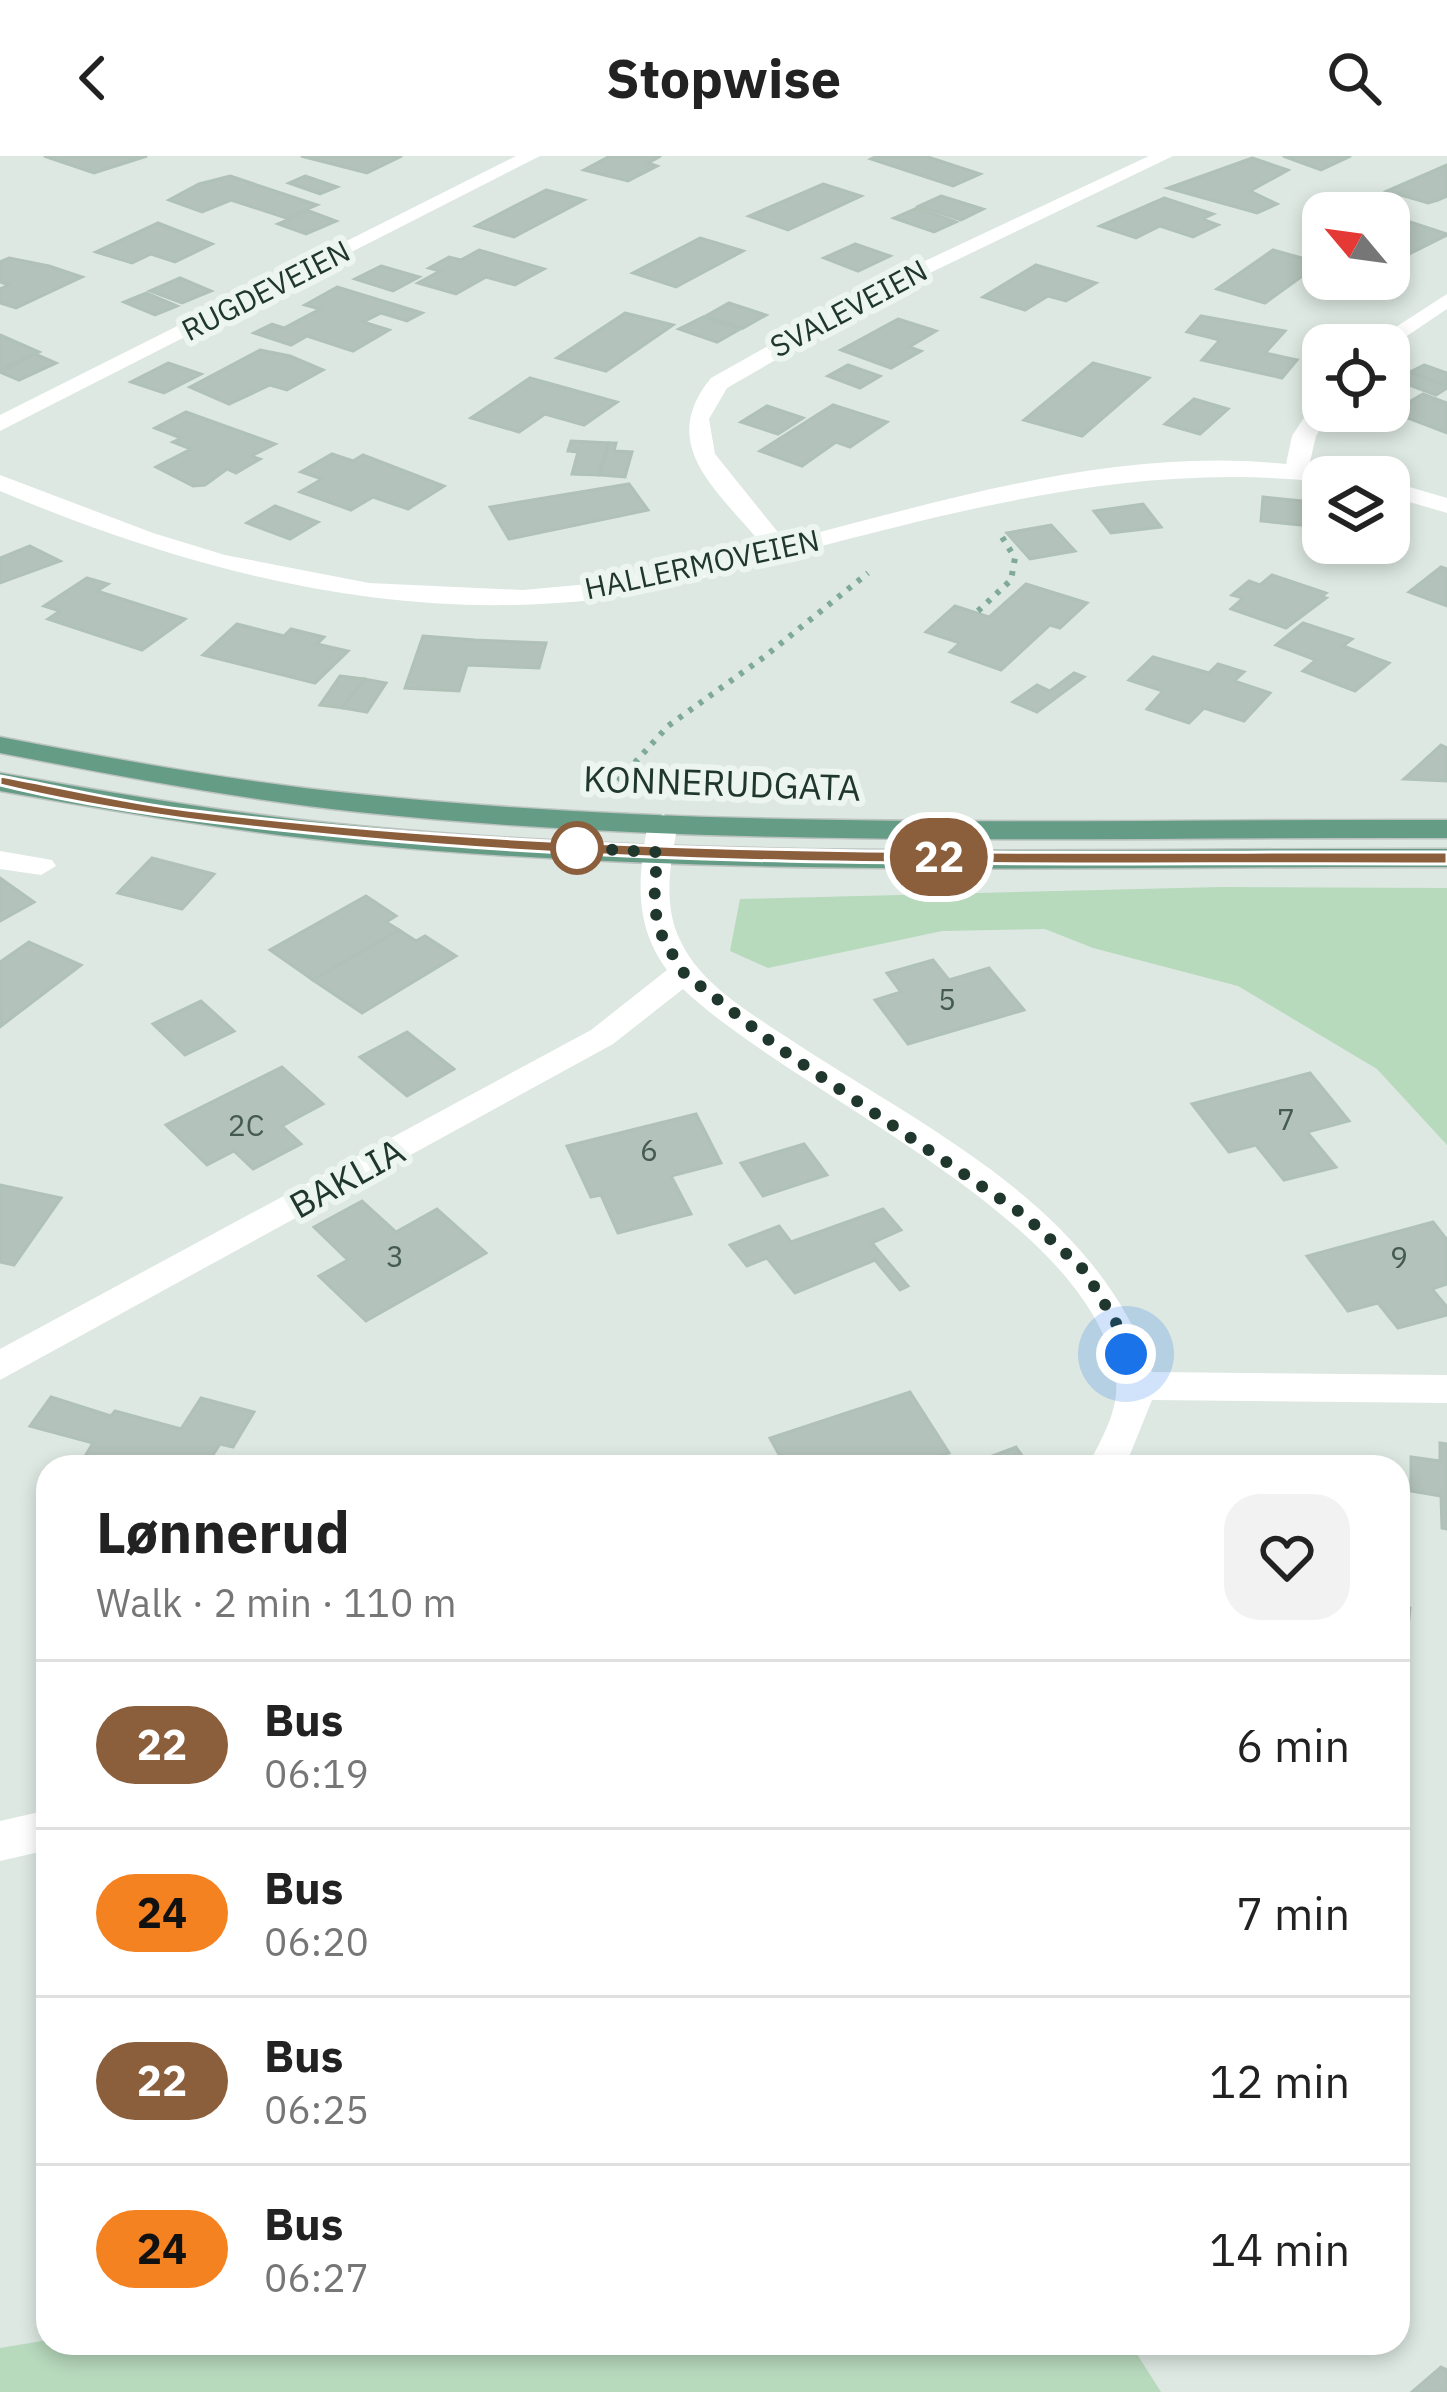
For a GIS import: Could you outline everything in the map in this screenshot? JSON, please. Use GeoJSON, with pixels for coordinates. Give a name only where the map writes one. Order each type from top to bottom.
{"type":"FeatureCollection","features":[{"type":"Feature","properties":{"kind":"main road","name":"KONNERUDGATA"},"geometry":{"type":"LineString","coordinates":[[0,745],[193,784],[660,837],[1447,858]]}},
{"type":"Feature","properties":{"kind":"main road","name":"KONNERUDGATA"},"geometry":{"type":"LineString","coordinates":[[0,782],[184,816],[489,844],[660,837],[1447,829]]}},
{"type":"Feature","properties":{"kind":"street","name":"RUGDEVEIEN"},"geometry":{"type":"LineString","coordinates":[[0,424],[531,156]]}},
{"type":"Feature","properties":{"kind":"street","name":"SVALEVEIEN"},"geometry":{"type":"LineString","coordinates":[[779,550],[703,455],[698,418],[704,401],[719,383],[902,279],[1165,156]]}},
{"type":"Feature","properties":{"kind":"street"},"geometry":{"type":"LineString","coordinates":[[1410,324],[1447,300]]}},
{"type":"Feature","properties":{"kind":"street"},"geometry":{"type":"LineString","coordinates":[[1296,471],[1307,432]]}},
{"type":"Feature","properties":{"kind":"street","name":"HALLERMOVEIEN"},"geometry":{"type":"LineString","coordinates":[[0,482],[136,535],[334,588],[389,595],[505,598],[600,591],[1126,470],[1222,466],[1302,472]]}},
{"type":"Feature","properties":{"kind":"street"},"geometry":{"type":"LineString","coordinates":[[1410,495],[1447,506]]}},
{"type":"Feature","properties":{"kind":"street"},"geometry":{"type":"LineString","coordinates":[[660,837],[654,907],[663,939],[684,973],[743,1022],[1024,1215],[1085,1271],[1116,1323],[1136,1386],[1123,1437],[1113,1455]]}},
{"type":"Feature","properties":{"kind":"street"},"geometry":{"type":"LineString","coordinates":[[0,860],[41,866]]}},
{"type":"Feature","properties":{"kind":"street","name":"BAKLIA"},"geometry":{"type":"LineString","coordinates":[[0,1366],[582,1048],[684,973]]}},
{"type":"Feature","properties":{"kind":"street"},"geometry":{"type":"LineString","coordinates":[[1136,1386],[1447,1388]]}},
{"type":"Feature","properties":{"kind":"street"},"geometry":{"type":"LineString","coordinates":[[0,1841],[36,1833]]}},
{"type":"Feature","properties":{"kind":"path"},"geometry":{"type":"LineString","coordinates":[[611,792],[634,754],[664,726],[730,682],[878,566],[898,537],[896,521]]}},
{"type":"Feature","properties":{"kind":"path"},"geometry":{"type":"LineString","coordinates":[[978,611],[1011,580],[1015,558],[1000,533],[1012,526]]}},
{"type":"Feature","properties":{"kind":"green space"},"geometry":{"type":"Polygon","coordinates":[[[1221,887],[1447,888],[1447,1145],[1377,1069],[1238,986],[1093,948],[1045,929],[942,931],[768,968],[730,951],[740,899],[1221,887]]]}},
{"type":"Feature","properties":{"kind":"green space"},"geometry":{"type":"Polygon","coordinates":[[[36,2342],[36,2355],[1138,2355],[1161,2392],[0,2392],[0,2348],[36,2342]]]}},
{"type":"Feature","properties":{"kind":"building"},"geometry":{"type":"Polygon","coordinates":[[[44,156],[147,156],[94,173],[44,156]]]}},
{"type":"Feature","properties":{"kind":"building"},"geometry":{"type":"Polygon","coordinates":[[[301,156],[402,156],[367,173],[301,156]]]}},
{"type":"Feature","properties":{"kind":"building"},"geometry":{"type":"Polygon","coordinates":[[[610,156],[661,156],[648,163],[657,166],[628,181],[584,170],[610,156]]]}},
{"type":"Feature","properties":{"kind":"building"},"geometry":{"type":"Polygon","coordinates":[[[925,156],[980,174],[953,186],[871,159],[925,156]]]}},
{"type":"Feature","properties":{"kind":"building"},"geometry":{"type":"Polygon","coordinates":[[[1283,156],[1351,156],[1321,170],[1283,156]]]}},
{"type":"Feature","properties":{"kind":"building"},"geometry":{"type":"Polygon","coordinates":[[[1252,158],[1288,170],[1250,191],[1277,204],[1257,213],[1168,188],[1252,158]]]}},
{"type":"Feature","properties":{"kind":"building"},"geometry":{"type":"Polygon","coordinates":[[[1447,165],[1447,196],[1438,200],[1428,203],[1410,198],[1410,192],[1387,191],[1447,165]]]}},
{"type":"Feature","properties":{"kind":"building"},"geometry":{"type":"Polygon","coordinates":[[[230,176],[317,205],[286,218],[231,200],[202,212],[169,200],[199,184],[230,176]]]}},
{"type":"Feature","properties":{"kind":"building"},"geometry":{"type":"Polygon","coordinates":[[[305,176],[337,187],[320,194],[289,183],[305,176]]]}},
{"type":"Feature","properties":{"kind":"building"},"geometry":{"type":"Polygon","coordinates":[[[823,184],[861,196],[788,230],[749,216],[823,184]]]}},
{"type":"Feature","properties":{"kind":"building"},"geometry":{"type":"Polygon","coordinates":[[[546,190],[584,200],[514,237],[476,226],[546,190]]]}},
{"type":"Feature","properties":{"kind":"building"},"geometry":{"type":"Polygon","coordinates":[[[941,196],[983,209],[961,220],[919,206],[941,196]]]}},
{"type":"Feature","properties":{"kind":"building"},"geometry":{"type":"Polygon","coordinates":[[[1164,198],[1213,214],[1202,219],[1218,225],[1193,237],[1160,226],[1136,238],[1100,226],[1164,198]]]}},
{"type":"Feature","properties":{"kind":"building"},"geometry":{"type":"Polygon","coordinates":[[[917,208],[956,222],[934,232],[894,218],[917,208]]]}},
{"type":"Feature","properties":{"kind":"building"},"geometry":{"type":"Polygon","coordinates":[[[309,211],[336,221],[306,234],[278,224],[309,211]]]}},
{"type":"Feature","properties":{"kind":"building"},"geometry":{"type":"Polygon","coordinates":[[[1410,222],[1447,235],[1410,254],[1410,222]]]}},
{"type":"Feature","properties":{"kind":"building"},"geometry":{"type":"Polygon","coordinates":[[[158,223],[212,244],[175,262],[151,254],[132,263],[96,252],[158,223]]]}},
{"type":"Feature","properties":{"kind":"building"},"geometry":{"type":"Polygon","coordinates":[[[700,238],[743,251],[676,287],[633,273],[700,238]]]}},
{"type":"Feature","properties":{"kind":"building"},"geometry":{"type":"Polygon","coordinates":[[[855,244],[890,256],[858,271],[824,258],[855,244]]]}},
{"type":"Feature","properties":{"kind":"building"},"geometry":{"type":"Polygon","coordinates":[[[479,250],[544,269],[515,285],[486,277],[456,294],[418,283],[440,271],[429,268],[449,257],[461,260],[479,250]]]}},
{"type":"Feature","properties":{"kind":"building"},"geometry":{"type":"Polygon","coordinates":[[[1273,250],[1302,258],[1302,276],[1265,303],[1217,289],[1273,250]]]}},
{"type":"Feature","properties":{"kind":"building"},"geometry":{"type":"Polygon","coordinates":[[[9,258],[82,277],[16,308],[0,303],[0,289],[9,285],[0,282],[0,262],[9,258]]]}},
{"type":"Feature","properties":{"kind":"building"},"geometry":{"type":"Polygon","coordinates":[[[1036,265],[1096,283],[1066,301],[1048,296],[1025,310],[983,297],[1036,265]]]}},
{"type":"Feature","properties":{"kind":"building"},"geometry":{"type":"Polygon","coordinates":[[[381,266],[419,277],[393,291],[355,279],[381,266]]]}},
{"type":"Feature","properties":{"kind":"building"},"geometry":{"type":"Polygon","coordinates":[[[180,278],[211,291],[182,303],[150,291],[180,278]]]}},
{"type":"Feature","properties":{"kind":"building"},"geometry":{"type":"Polygon","coordinates":[[[337,287],[422,313],[407,321],[381,313],[363,322],[389,330],[353,351],[307,336],[291,345],[254,333],[272,324],[284,328],[320,309],[305,305],[337,287]]]}},
{"type":"Feature","properties":{"kind":"building"},"geometry":{"type":"Polygon","coordinates":[[[146,293],[177,306],[155,315],[124,302],[146,293]]]}},
{"type":"Feature","properties":{"kind":"building"},"geometry":{"type":"Polygon","coordinates":[[[729,303],[766,315],[743,328],[706,316],[729,303]]]}},
{"type":"Feature","properties":{"kind":"building"},"geometry":{"type":"Polygon","coordinates":[[[625,313],[673,325],[606,371],[557,358],[625,313]]]}},
{"type":"Feature","properties":{"kind":"building"},"geometry":{"type":"Polygon","coordinates":[[[1201,316],[1285,331],[1265,353],[1297,360],[1282,378],[1202,360],[1220,340],[1187,332],[1201,316]]]}},
{"type":"Feature","properties":{"kind":"building"},"geometry":{"type":"Polygon","coordinates":[[[703,317],[740,329],[717,342],[679,329],[703,317]]]}},
{"type":"Feature","properties":{"kind":"building"},"geometry":{"type":"Polygon","coordinates":[[[898,319],[936,331],[909,347],[921,351],[891,368],[841,350],[898,319]]]}},
{"type":"Feature","properties":{"kind":"building"},"geometry":{"type":"Polygon","coordinates":[[[0,335],[39,352],[0,369],[0,335]]]}},
{"type":"Feature","properties":{"kind":"building"},"geometry":{"type":"Polygon","coordinates":[[[260,350],[323,370],[287,390],[270,385],[229,404],[190,387],[260,350]]]}},
{"type":"Feature","properties":{"kind":"building"},"geometry":{"type":"Polygon","coordinates":[[[35,354],[56,363],[19,380],[0,372],[35,354]]]}},
{"type":"Feature","properties":{"kind":"building"},"geometry":{"type":"Polygon","coordinates":[[[168,363],[201,374],[164,393],[131,382],[168,363]]]}},
{"type":"Feature","properties":{"kind":"building"},"geometry":{"type":"Polygon","coordinates":[[[1093,363],[1149,378],[1082,436],[1024,420],[1093,363]]]}},
{"type":"Feature","properties":{"kind":"building"},"geometry":{"type":"Polygon","coordinates":[[[848,365],[880,376],[860,388],[828,376],[848,365]]]}},
{"type":"Feature","properties":{"kind":"building"},"geometry":{"type":"Polygon","coordinates":[[[1424,365],[1447,373],[1447,386],[1410,372],[1424,365]]]}},
{"type":"Feature","properties":{"kind":"building"},"geometry":{"type":"Polygon","coordinates":[[[1410,372],[1447,386],[1436,395],[1410,385],[1410,372]]]}},
{"type":"Feature","properties":{"kind":"building"},"geometry":{"type":"Polygon","coordinates":[[[530,378],[617,402],[584,425],[545,414],[519,432],[471,418],[530,378]]]}},
{"type":"Feature","properties":{"kind":"building"},"geometry":{"type":"Polygon","coordinates":[[[1423,394],[1447,403],[1447,433],[1410,419],[1410,402],[1423,394]]]}},
{"type":"Feature","properties":{"kind":"building"},"geometry":{"type":"Polygon","coordinates":[[[1194,399],[1228,409],[1200,434],[1165,424],[1194,399]]]}},
{"type":"Feature","properties":{"kind":"building"},"geometry":{"type":"Polygon","coordinates":[[[833,405],[887,422],[850,447],[836,442],[802,466],[760,451],[833,405]]]}},
{"type":"Feature","properties":{"kind":"building"},"geometry":{"type":"Polygon","coordinates":[[[767,406],[803,418],[778,434],[741,422],[767,406]]]}},
{"type":"Feature","properties":{"kind":"building"},"geometry":{"type":"Polygon","coordinates":[[[186,412],[275,444],[251,456],[260,459],[236,473],[227,469],[205,485],[193,486],[156,467],[191,449],[173,442],[181,438],[155,428],[186,412]]]}},
{"type":"Feature","properties":{"kind":"building"},"geometry":{"type":"Polygon","coordinates":[[[571,441],[609,443],[599,475],[572,474],[578,452],[568,451],[571,441]]]}},
{"type":"Feature","properties":{"kind":"building"},"geometry":{"type":"Polygon","coordinates":[[[609,443],[616,443],[614,451],[632,452],[625,477],[599,475],[609,443]]]}},
{"type":"Feature","properties":{"kind":"building"},"geometry":{"type":"Polygon","coordinates":[[[332,454],[353,461],[363,455],[444,486],[408,509],[373,497],[351,510],[300,492],[322,479],[301,472],[332,454]]]}},
{"type":"Feature","properties":{"kind":"building"},"geometry":{"type":"Polygon","coordinates":[[[629,484],[648,510],[509,539],[490,507],[629,484]]]}},
{"type":"Feature","properties":{"kind":"building"},"geometry":{"type":"Polygon","coordinates":[[[1263,497],[1302,501],[1302,525],[1261,521],[1263,497]]]}},
{"type":"Feature","properties":{"kind":"building"},"geometry":{"type":"Polygon","coordinates":[[[1143,504],[1161,527],[1111,533],[1094,511],[1143,504]]]}},
{"type":"Feature","properties":{"kind":"building"},"geometry":{"type":"Polygon","coordinates":[[[275,506],[318,522],[290,539],[247,523],[275,506]]]}},
{"type":"Feature","properties":{"kind":"building"},"geometry":{"type":"Polygon","coordinates":[[[1051,525],[1075,551],[1030,559],[1007,533],[1051,525]]]}},
{"type":"Feature","properties":{"kind":"building"},"geometry":{"type":"Polygon","coordinates":[[[30,546],[60,561],[0,583],[0,558],[30,546]]]}},
{"type":"Feature","properties":{"kind":"building"},"geometry":{"type":"Polygon","coordinates":[[[1441,567],[1447,569],[1447,606],[1409,592],[1441,567]]]}},
{"type":"Feature","properties":{"kind":"building"},"geometry":{"type":"Polygon","coordinates":[[[1272,575],[1326,593],[1321,597],[1326,598],[1286,628],[1231,609],[1243,598],[1232,595],[1249,581],[1260,585],[1272,575]]]}},
{"type":"Feature","properties":{"kind":"building"},"geometry":{"type":"Polygon","coordinates":[[[87,578],[108,584],[97,591],[185,619],[142,650],[48,619],[60,611],[44,606],[87,578]]]}},
{"type":"Feature","properties":{"kind":"building"},"geometry":{"type":"Polygon","coordinates":[[[1026,584],[1087,603],[1060,628],[1050,625],[1001,670],[950,652],[960,643],[926,632],[955,606],[989,617],[1026,584]]]}},
{"type":"Feature","properties":{"kind":"building"},"geometry":{"type":"Polygon","coordinates":[[[1303,623],[1352,639],[1343,646],[1389,663],[1355,691],[1303,671],[1316,660],[1276,645],[1303,623]]]}},
{"type":"Feature","properties":{"kind":"building"},"geometry":{"type":"Polygon","coordinates":[[[237,624],[284,636],[291,629],[324,637],[317,644],[348,651],[315,683],[203,655],[237,624]]]}},
{"type":"Feature","properties":{"kind":"building"},"geometry":{"type":"Polygon","coordinates":[[[423,636],[546,643],[539,668],[467,665],[459,691],[405,688],[423,636]]]}},
{"type":"Feature","properties":{"kind":"building"},"geometry":{"type":"Polygon","coordinates":[[[1153,657],[1209,673],[1218,664],[1244,672],[1234,681],[1270,693],[1244,721],[1204,708],[1189,723],[1147,709],[1163,691],[1129,680],[1153,657]]]}},
{"type":"Feature","properties":{"kind":"building"},"geometry":{"type":"Polygon","coordinates":[[[1074,673],[1084,677],[1037,712],[1013,702],[1037,685],[1050,691],[1074,673]]]}},
{"type":"Feature","properties":{"kind":"building"},"geometry":{"type":"Polygon","coordinates":[[[340,676],[364,679],[343,708],[320,705],[340,676]]]}},
{"type":"Feature","properties":{"kind":"building"},"geometry":{"type":"Polygon","coordinates":[[[364,679],[386,683],[367,712],[343,708],[364,679]]]}},
{"type":"Feature","properties":{"kind":"building"},"geometry":{"type":"Polygon","coordinates":[[[1441,745],[1447,748],[1447,781],[1404,779],[1441,745]]]}},
{"type":"Feature","properties":{"kind":"building"},"geometry":{"type":"Polygon","coordinates":[[[152,858],[214,874],[182,909],[118,893],[152,858]]]}},
{"type":"Feature","properties":{"kind":"building"},"geometry":{"type":"Polygon","coordinates":[[[0,878],[34,902],[0,921],[0,878]]]}},
{"type":"Feature","properties":{"kind":"building"},"geometry":{"type":"Polygon","coordinates":[[[366,896],[396,916],[386,922],[399,930],[313,980],[270,950],[366,896]]]}},
{"type":"Feature","properties":{"kind":"building"},"geometry":{"type":"Polygon","coordinates":[[[399,930],[416,941],[425,936],[456,956],[362,1013],[313,980],[399,930]]]}},
{"type":"Feature","properties":{"kind":"building"},"geometry":{"type":"Polygon","coordinates":[[[29,942],[81,965],[1,1026],[0,962],[29,942]]]}},
{"type":"Feature","properties":{"kind":"building"},"geometry":{"type":"Polygon","coordinates":[[[933,960],[949,980],[989,968],[1024,1010],[908,1044],[875,1000],[901,992],[887,973],[933,960]]]}},
{"type":"Feature","properties":{"kind":"building"},"geometry":{"type":"Polygon","coordinates":[[[201,1001],[234,1031],[185,1055],[153,1024],[201,1001]]]}},
{"type":"Feature","properties":{"kind":"building"},"geometry":{"type":"Polygon","coordinates":[[[407,1032],[454,1069],[407,1096],[360,1057],[407,1032]]]}},
{"type":"Feature","properties":{"kind":"building"},"geometry":{"type":"Polygon","coordinates":[[[282,1067],[323,1104],[282,1126],[301,1144],[253,1169],[234,1151],[207,1165],[166,1125],[282,1067]]]}},
{"type":"Feature","properties":{"kind":"building"},"geometry":{"type":"Polygon","coordinates":[[[1310,1073],[1349,1121],[1307,1132],[1336,1167],[1284,1180],[1256,1145],[1229,1152],[1192,1104],[1310,1073]]]}},
{"type":"Feature","properties":{"kind":"building"},"geometry":{"type":"Polygon","coordinates":[[[696,1114],[721,1163],[671,1176],[691,1214],[618,1233],[601,1195],[591,1197],[567,1146],[696,1114]]]}},
{"type":"Feature","properties":{"kind":"building"},"geometry":{"type":"Polygon","coordinates":[[[804,1144],[827,1175],[763,1196],[741,1163],[804,1144]]]}},
{"type":"Feature","properties":{"kind":"building"},"geometry":{"type":"Polygon","coordinates":[[[0,1185],[61,1198],[14,1265],[0,1262],[0,1185]]]}},
{"type":"Feature","properties":{"kind":"building"},"geometry":{"type":"Polygon","coordinates":[[[362,1201],[396,1232],[437,1209],[486,1253],[366,1321],[319,1276],[348,1260],[314,1227],[362,1201]]]}},
{"type":"Feature","properties":{"kind":"building"},"geometry":{"type":"Polygon","coordinates":[[[883,1209],[901,1230],[872,1243],[908,1286],[900,1290],[875,1260],[795,1293],[767,1258],[747,1266],[730,1245],[779,1226],[791,1242],[883,1209]]]}},
{"type":"Feature","properties":{"kind":"building"},"geometry":{"type":"Polygon","coordinates":[[[1433,1222],[1447,1240],[1447,1284],[1432,1289],[1447,1307],[1447,1315],[1398,1328],[1378,1303],[1348,1311],[1307,1256],[1433,1222]]]}},
{"type":"Feature","properties":{"kind":"building"},"geometry":{"type":"Polygon","coordinates":[[[910,1392],[949,1453],[779,1455],[770,1438],[910,1392]]]}},
{"type":"Feature","properties":{"kind":"building"},"geometry":{"type":"Polygon","coordinates":[[[51,1397],[111,1416],[115,1411],[181,1429],[201,1398],[254,1412],[233,1447],[220,1444],[213,1455],[86,1455],[93,1443],[30,1426],[51,1397]]]}},
{"type":"Feature","properties":{"kind":"building"},"geometry":{"type":"Polygon","coordinates":[[[1440,1443],[1447,1444],[1447,1529],[1442,1528],[1441,1496],[1411,1491],[1411,1457],[1440,1461],[1440,1443]]]}},
{"type":"Feature","properties":{"kind":"building"},"geometry":{"type":"Polygon","coordinates":[[[1016,1447],[1022,1455],[995,1455],[1016,1447]]]}},
{"type":"Feature","properties":{"kind":"building"},"geometry":{"type":"Polygon","coordinates":[[[1441,2367],[1447,2370],[1447,2392],[1412,2392],[1441,2367]]]}},
{"type":"Feature","properties":{"kind":"bus line","name":"22"},"geometry":{"type":"LineString","coordinates":[[0,782],[184,816],[489,844],[758,855],[1447,858]]}},
{"type":"Feature","properties":{"kind":"route"},"geometry":{"type":"LineString","coordinates":[[577,848],[573,848],[657,852],[654,907],[663,939],[684,973],[779,1048],[963,1169],[1024,1215],[1085,1271],[1116,1323],[1126,1354]]}}]}
